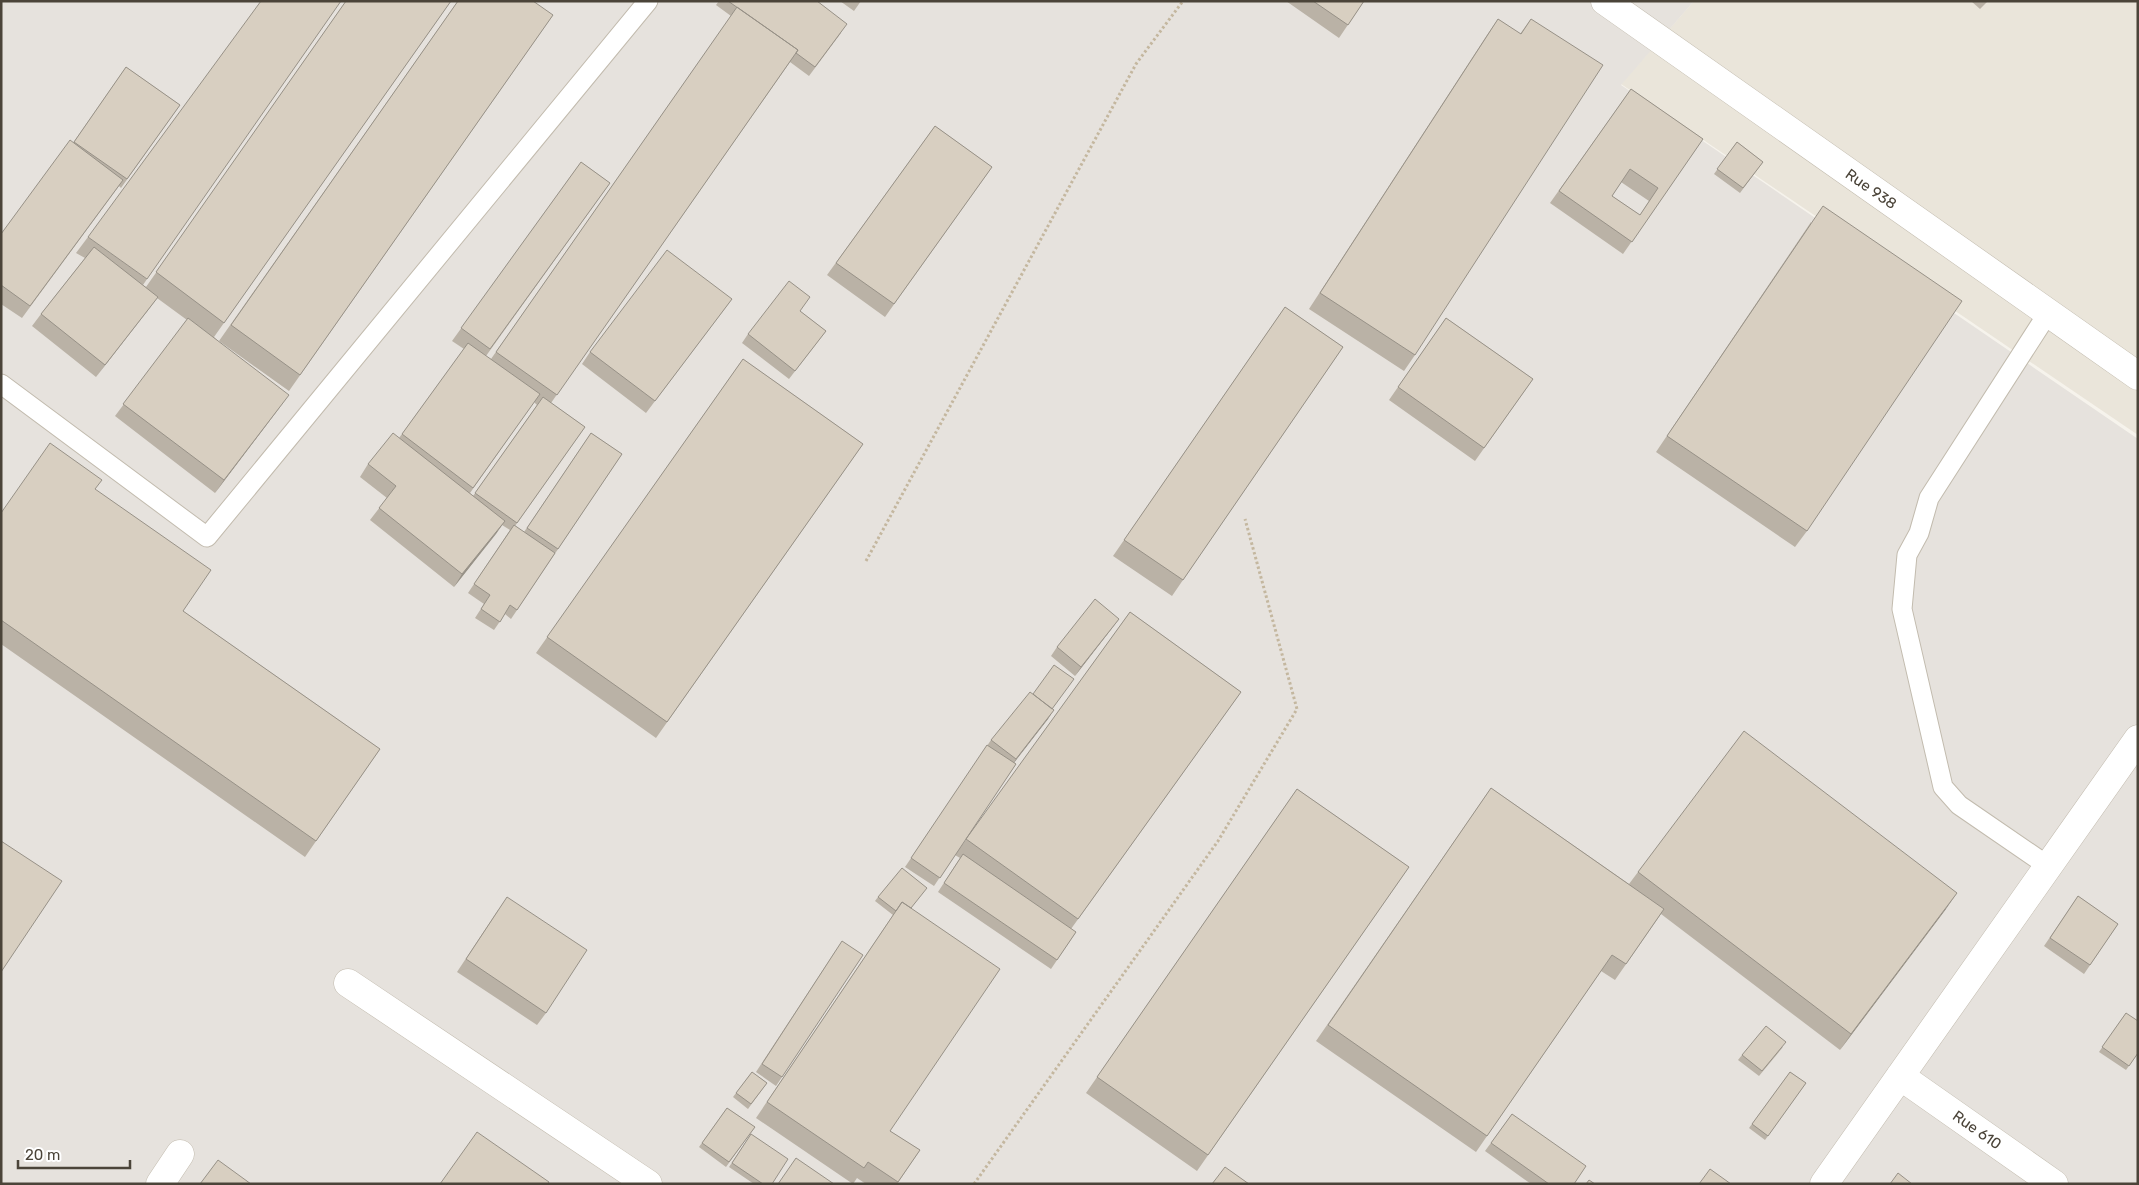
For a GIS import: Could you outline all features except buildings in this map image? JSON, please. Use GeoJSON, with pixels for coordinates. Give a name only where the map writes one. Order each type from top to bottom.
{"type":"FeatureCollection","features":[{"type":"Feature","properties":{"kind":"street","name":"Rue 938"},"geometry":{"type":"LineString","coordinates":[[1605,1],[2048,313],[2136,371]]}},
{"type":"Feature","properties":{"kind":"street"},"geometry":{"type":"LineString","coordinates":[[1824,1184],[2138,739]]}},
{"type":"Feature","properties":{"kind":"street"},"geometry":{"type":"LineString","coordinates":[[348,983],[648,1184]]}},
{"type":"Feature","properties":{"kind":"street","name":"Rue 610"},"geometry":{"type":"LineString","coordinates":[[1900,1076],[2054,1184]]}},
{"type":"Feature","properties":{"kind":"street"},"geometry":{"type":"LineString","coordinates":[[160,1184],[180,1154]]}},
{"type":"Feature","properties":{"kind":"lane"},"geometry":{"type":"LineString","coordinates":[[1,384],[206,537],[648,1]]}},
{"type":"Feature","properties":{"kind":"lane"},"geometry":{"type":"LineString","coordinates":[[2048,313],[1929,498],[1919,533],[1908,554],[1902,608],[1943,787],[1959,805],[2048,866]]}},
{"type":"Feature","properties":{"kind":"path"},"geometry":{"type":"LineString","coordinates":[[866,562],[1136,64],[1182,1]]}},
{"type":"Feature","properties":{"kind":"path"},"geometry":{"type":"LineString","coordinates":[[974,1184],[1218,841],[1297,709],[1245,519]]}},
{"type":"Feature","properties":{"kind":"shaded area"},"geometry":{"type":"Polygon","coordinates":[[[1,1],[1694,1],[1621,85],[2138,439],[2138,1184],[1,1184],[1,1]]]}},
{"type":"Feature","properties":{"kind":"shaded area"},"geometry":{"type":"Polygon","coordinates":[[[1694,1],[2138,1],[2138,435],[1621,84],[1694,1]]]}}]}
